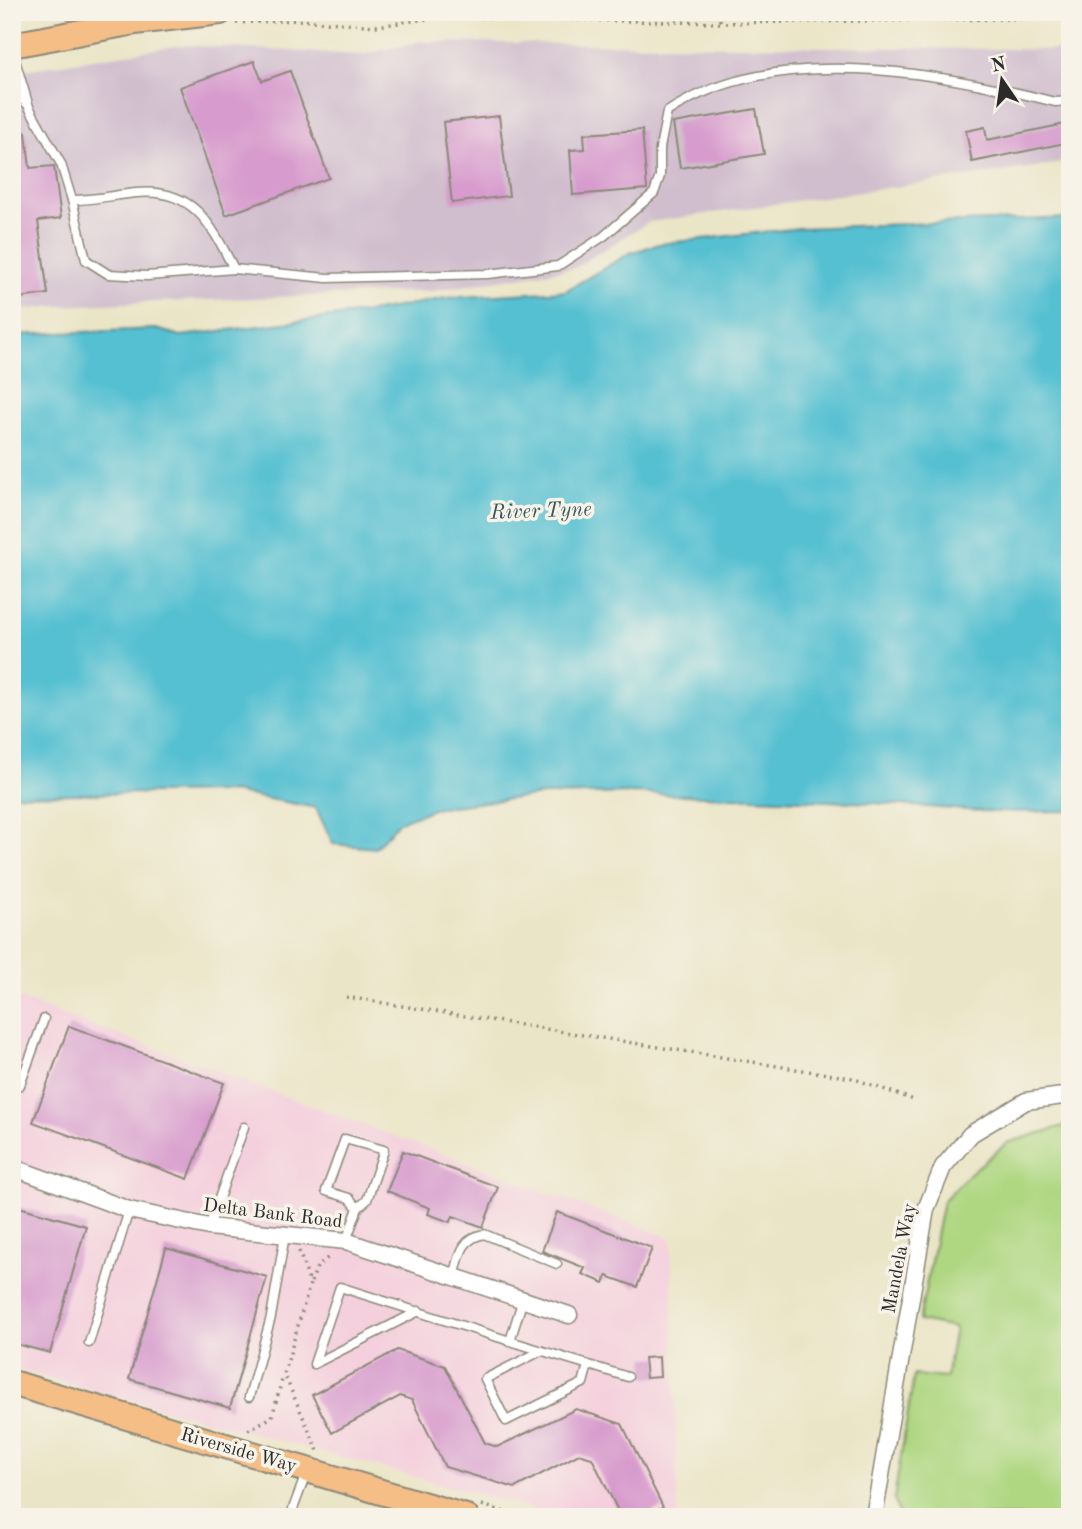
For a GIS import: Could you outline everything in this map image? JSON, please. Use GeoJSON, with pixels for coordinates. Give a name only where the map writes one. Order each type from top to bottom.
{"type":"FeatureCollection","features":[{"type":"Feature","properties":{"kind":"main road"},"geometry":{"type":"LineString","coordinates":[[12,48],[135,22],[224,18]]}},
{"type":"Feature","properties":{"kind":"main road","name":"Riverside Way"},"geometry":{"type":"LineString","coordinates":[[12,1383],[223,1444],[314,1464],[473,1511]]}},
{"type":"Feature","properties":{"kind":"street","name":"Mandela Way"},"geometry":{"type":"LineString","coordinates":[[876,1514],[879,1476],[926,1209],[943,1167],[971,1134],[1026,1101],[1070,1095]]}},
{"type":"Feature","properties":{"kind":"street","name":"Delta Bank Road"},"geometry":{"type":"LineString","coordinates":[[12,1167],[130,1210],[209,1227],[346,1241],[569,1315]]}},
{"type":"Feature","properties":{"kind":"lane"},"geometry":{"type":"LineString","coordinates":[[12,48],[29,107],[61,164],[86,260],[108,274],[147,276],[234,269],[327,278],[488,274],[558,266],[604,236],[654,193],[660,176],[660,148],[667,113],[691,97],[784,72],[866,71],[940,75],[1055,102],[1070,101]]}},
{"type":"Feature","properties":{"kind":"lane"},"geometry":{"type":"LineString","coordinates":[[12,91],[29,107]]}},
{"type":"Feature","properties":{"kind":"lane"},"geometry":{"type":"LineString","coordinates":[[72,200],[162,192],[184,198],[216,234],[234,269]]}},
{"type":"Feature","properties":{"kind":"lane"},"geometry":{"type":"LineString","coordinates":[[12,1083],[20,1085],[44,1019]]}},
{"type":"Feature","properties":{"kind":"lane"},"geometry":{"type":"LineString","coordinates":[[209,1227],[244,1127]]}},
{"type":"Feature","properties":{"kind":"lane"},"geometry":{"type":"LineString","coordinates":[[346,1241],[358,1208],[367,1200],[384,1150],[345,1139],[326,1191],[349,1198],[358,1208]]}},
{"type":"Feature","properties":{"kind":"lane"},"geometry":{"type":"LineString","coordinates":[[89,1343],[130,1210]]}},
{"type":"Feature","properties":{"kind":"lane"},"geometry":{"type":"LineString","coordinates":[[454,1277],[463,1245],[471,1237],[484,1234],[557,1264]]}},
{"type":"Feature","properties":{"kind":"lane"},"geometry":{"type":"LineString","coordinates":[[249,1398],[290,1235]]}},
{"type":"Feature","properties":{"kind":"lane"},"geometry":{"type":"LineString","coordinates":[[419,1311],[314,1364],[340,1287],[419,1311],[541,1351],[628,1377]]}},
{"type":"Feature","properties":{"kind":"lane"},"geometry":{"type":"LineString","coordinates":[[510,1341],[523,1299]]}},
{"type":"Feature","properties":{"kind":"lane"},"geometry":{"type":"LineString","coordinates":[[541,1351],[485,1379],[506,1420],[583,1383],[588,1365]]}},
{"type":"Feature","properties":{"kind":"lane"},"geometry":{"type":"LineString","coordinates":[[290,1517],[314,1464]]}},
{"type":"Feature","properties":{"kind":"path"},"geometry":{"type":"LineString","coordinates":[[571,12],[571,22]]}},
{"type":"Feature","properties":{"kind":"path"},"geometry":{"type":"LineString","coordinates":[[720,12],[720,23]]}},
{"type":"Feature","properties":{"kind":"path"},"geometry":{"type":"LineString","coordinates":[[224,18],[378,26],[441,17],[571,22],[720,23],[1070,18]]}},
{"type":"Feature","properties":{"kind":"path"},"geometry":{"type":"LineString","coordinates":[[346,997],[852,1078],[914,1100]]}},
{"type":"Feature","properties":{"kind":"path"},"geometry":{"type":"LineString","coordinates":[[290,1235],[310,1284]]}},
{"type":"Feature","properties":{"kind":"path"},"geometry":{"type":"LineString","coordinates":[[223,1444],[272,1417],[317,1267],[346,1241]]}},
{"type":"Feature","properties":{"kind":"path"},"geometry":{"type":"LineString","coordinates":[[284,1374],[314,1464]]}},
{"type":"Feature","properties":{"kind":"path"},"geometry":{"type":"LineString","coordinates":[[473,1511],[521,1517]]}},
{"type":"Feature","properties":{"kind":"path"},"geometry":{"type":"LineString","coordinates":[[317,1514],[326,1517]]}},
{"type":"Feature","properties":{"kind":"shaded area"},"geometry":{"type":"Polygon","coordinates":[[[419,42],[1070,50],[1070,162],[649,222],[574,268],[431,291],[55,306],[12,311],[12,72],[182,45],[361,55],[419,42]]]}},
{"type":"Feature","properties":{"kind":"shaded area"},"geometry":{"type":"Polygon","coordinates":[[[12,996],[671,1238],[678,1517],[563,1517],[12,1368],[12,996]]]}},
{"type":"Feature","properties":{"kind":"green space"},"geometry":{"type":"Polygon","coordinates":[[[1070,1124],[1070,1517],[900,1517],[894,1499],[914,1375],[946,1378],[955,1328],[919,1321],[943,1201],[968,1175],[1007,1143],[1070,1124]]]}},
{"type":"Feature","properties":{"kind":"water","name":"River Tyne"},"geometry":{"type":"Polygon","coordinates":[[[1070,218],[1070,811],[993,812],[874,803],[633,793],[543,795],[436,808],[399,822],[375,848],[333,844],[316,808],[232,792],[12,795],[12,335],[156,329],[181,336],[371,312],[446,298],[565,291],[630,253],[659,244],[799,228],[1070,218]]]}},
{"type":"Feature","properties":{"kind":"building"},"geometry":{"type":"Polygon","coordinates":[[[254,61],[262,81],[290,71],[329,178],[226,215],[180,87],[254,61]]]}},
{"type":"Feature","properties":{"kind":"building"},"geometry":{"type":"Polygon","coordinates":[[[756,109],[764,154],[680,168],[673,123],[756,109]]]}},
{"type":"Feature","properties":{"kind":"building"},"geometry":{"type":"Polygon","coordinates":[[[499,116],[509,196],[452,203],[443,122],[499,116]]]}},
{"type":"Feature","properties":{"kind":"building"},"geometry":{"type":"Polygon","coordinates":[[[12,121],[26,133],[30,168],[54,166],[61,218],[38,221],[48,294],[12,299],[12,121]]]}},
{"type":"Feature","properties":{"kind":"building"},"geometry":{"type":"Polygon","coordinates":[[[1070,123],[1070,142],[972,162],[966,131],[985,127],[987,140],[1070,123]]]}},
{"type":"Feature","properties":{"kind":"building"},"geometry":{"type":"Polygon","coordinates":[[[642,130],[647,189],[573,195],[570,150],[585,149],[584,134],[642,130]]]}},
{"type":"Feature","properties":{"kind":"building"},"geometry":{"type":"Polygon","coordinates":[[[69,1026],[224,1083],[188,1179],[33,1122],[69,1026]]]}},
{"type":"Feature","properties":{"kind":"building"},"geometry":{"type":"Polygon","coordinates":[[[403,1151],[498,1187],[483,1227],[453,1216],[450,1222],[428,1214],[430,1208],[387,1191],[403,1151]]]}},
{"type":"Feature","properties":{"kind":"building"},"geometry":{"type":"Polygon","coordinates":[[[12,1205],[86,1226],[50,1353],[12,1343],[12,1205]]]}},
{"type":"Feature","properties":{"kind":"building"},"geometry":{"type":"Polygon","coordinates":[[[557,1212],[652,1248],[637,1287],[607,1276],[604,1283],[582,1274],[585,1268],[542,1251],[557,1212]]]}},
{"type":"Feature","properties":{"kind":"building"},"geometry":{"type":"Polygon","coordinates":[[[166,1248],[267,1277],[230,1408],[129,1379],[166,1248]]]}},
{"type":"Feature","properties":{"kind":"building"},"geometry":{"type":"Polygon","coordinates":[[[397,1350],[445,1366],[485,1443],[497,1447],[576,1409],[622,1424],[663,1507],[641,1517],[621,1517],[592,1458],[579,1454],[515,1488],[445,1467],[412,1400],[400,1396],[332,1433],[312,1395],[397,1350]]]}},
{"type":"Feature","properties":{"kind":"building"},"geometry":{"type":"Polygon","coordinates":[[[659,1357],[660,1377],[646,1378],[644,1358],[659,1357]]]}}]}
